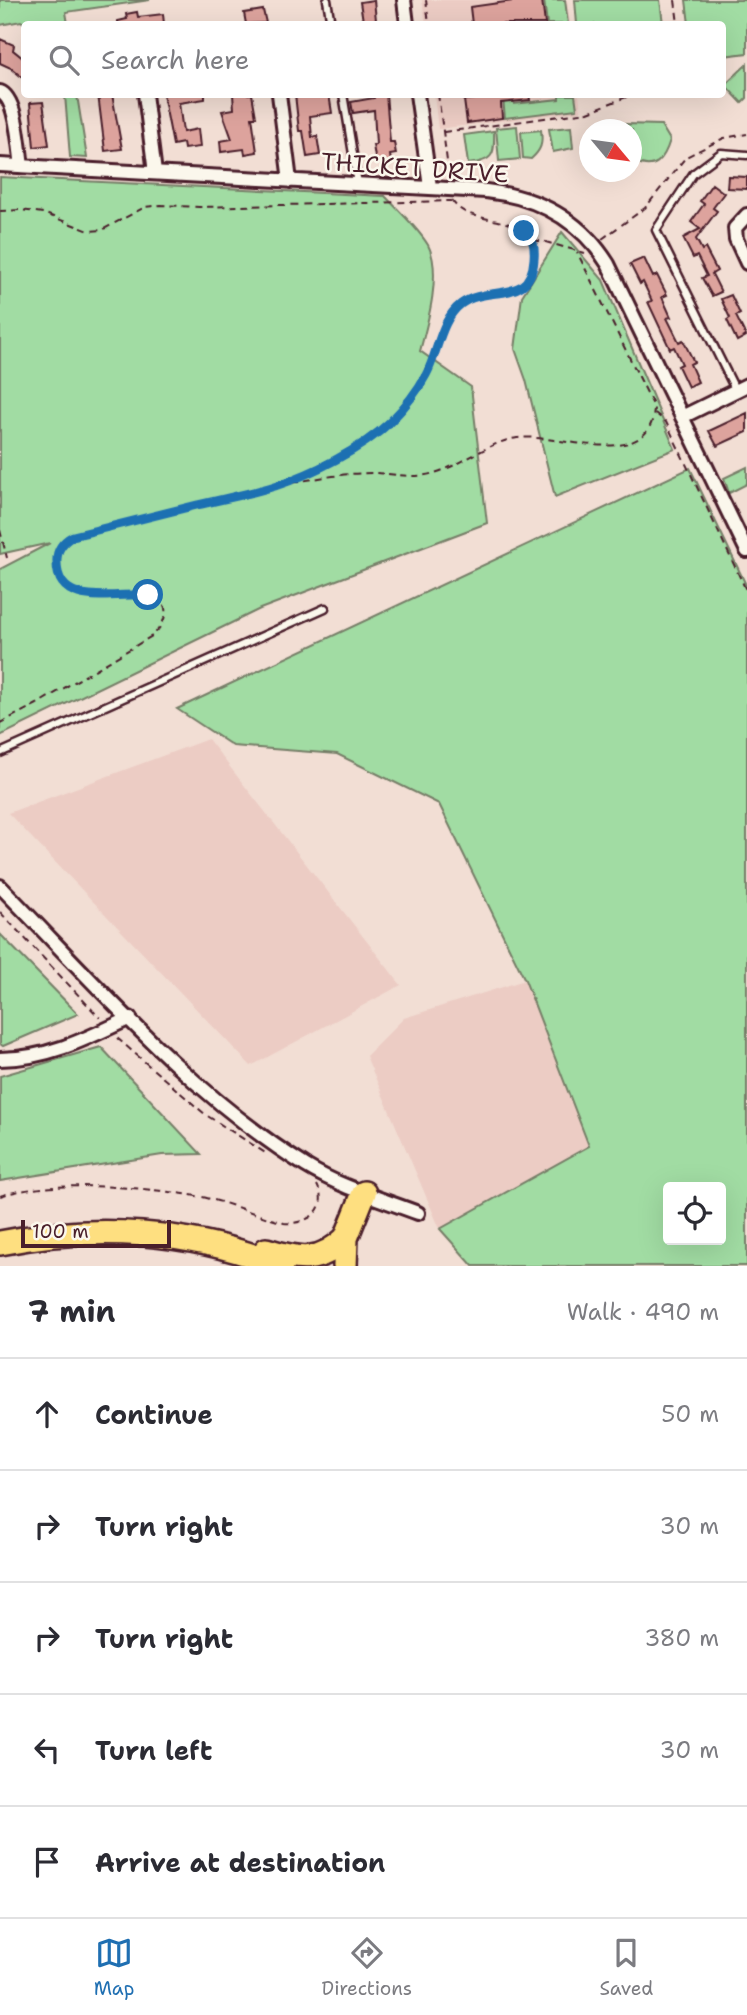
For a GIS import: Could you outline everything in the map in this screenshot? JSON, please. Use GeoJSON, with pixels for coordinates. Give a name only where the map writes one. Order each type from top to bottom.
{"type":"FeatureCollection","features":[{"type":"Feature","properties":{"kind":"highway"},"geometry":{"type":"LineString","coordinates":[[345,1266],[346,1238],[364,1193]]}},
{"type":"Feature","properties":{"kind":"highway"},"geometry":{"type":"LineString","coordinates":[[117,1231],[240,1250],[281,1266]]}},
{"type":"Feature","properties":{"kind":"highway"},"geometry":{"type":"LineString","coordinates":[[0,1243],[72,1232],[185,1231],[303,1259],[325,1254],[346,1238]]}},
{"type":"Feature","properties":{"kind":"street"},"geometry":{"type":"LineString","coordinates":[[404,0],[407,21]]}},
{"type":"Feature","properties":{"kind":"street"},"geometry":{"type":"LineString","coordinates":[[0,92],[5,93],[12,103],[22,166]]}},
{"type":"Feature","properties":{"kind":"street"},"geometry":{"type":"LineString","coordinates":[[146,98],[155,173]]}},
{"type":"Feature","properties":{"kind":"street"},"geometry":{"type":"LineString","coordinates":[[280,98],[290,181]]}},
{"type":"Feature","properties":{"kind":"street"},"geometry":{"type":"LineString","coordinates":[[418,98],[430,187]]}},
{"type":"Feature","properties":{"kind":"street","name":"THICKET DRIVE"},"geometry":{"type":"LineString","coordinates":[[0,165],[486,191],[529,200],[559,213],[580,229],[608,264],[747,551]]}},
{"type":"Feature","properties":{"kind":"street"},"geometry":{"type":"LineString","coordinates":[[747,215],[735,228],[736,239],[747,263]]}},
{"type":"Feature","properties":{"kind":"street"},"geometry":{"type":"LineString","coordinates":[[682,417],[741,388]]}},
{"type":"Feature","properties":{"kind":"street"},"geometry":{"type":"LineString","coordinates":[[0,886],[211,1096],[307,1167],[364,1193],[418,1213]]}},
{"type":"Feature","properties":{"kind":"street"},"geometry":{"type":"LineString","coordinates":[[0,1059],[49,1052],[80,1042],[130,1018]]}},
{"type":"Feature","properties":{"kind":"lane"},"geometry":{"type":"LineString","coordinates":[[327,0],[330,21]]}},
{"type":"Feature","properties":{"kind":"lane"},"geometry":{"type":"LineString","coordinates":[[344,98],[358,184]]}},
{"type":"Feature","properties":{"kind":"lane"},"geometry":{"type":"LineString","coordinates":[[741,388],[656,230],[693,174],[721,153],[747,155]]}},
{"type":"Feature","properties":{"kind":"lane"},"geometry":{"type":"LineString","coordinates":[[0,753],[325,608]]}},
{"type":"Feature","properties":{"kind":"path"},"geometry":{"type":"LineString","coordinates":[[426,0],[429,21]]}},
{"type":"Feature","properties":{"kind":"path"},"geometry":{"type":"LineString","coordinates":[[675,0],[678,21]]}},
{"type":"Feature","properties":{"kind":"path"},"geometry":{"type":"LineString","coordinates":[[439,98],[449,177]]}},
{"type":"Feature","properties":{"kind":"path"},"geometry":{"type":"LineString","coordinates":[[443,132],[587,112],[624,98]]}},
{"type":"Feature","properties":{"kind":"path"},"geometry":{"type":"LineString","coordinates":[[601,239],[645,208],[686,157],[724,138],[747,134]]}},
{"type":"Feature","properties":{"kind":"path"},"geometry":{"type":"LineString","coordinates":[[274,486],[328,462],[374,435],[390,422],[405,406],[426,374],[446,324],[456,309],[470,299],[527,284],[533,271],[533,241],[524,231],[459,208],[452,201],[450,194]]}},
{"type":"Feature","properties":{"kind":"path"},"geometry":{"type":"LineString","coordinates":[[0,211],[21,210],[43,214],[89,231],[102,230],[145,207],[161,205],[452,201]]}},
{"type":"Feature","properties":{"kind":"path"},"geometry":{"type":"LineString","coordinates":[[533,241],[542,241],[577,252],[590,252]]}},
{"type":"Feature","properties":{"kind":"path"},"geometry":{"type":"LineString","coordinates":[[0,723],[152,636],[159,630],[167,615],[166,607],[148,595],[103,596],[71,592],[65,587],[57,569],[58,553],[63,542],[73,536],[274,486],[336,475],[433,474],[486,447],[517,438],[620,446],[642,436],[654,413],[652,401],[577,252]]}},
{"type":"Feature","properties":{"kind":"path"},"geometry":{"type":"LineString","coordinates":[[654,413],[666,422],[747,592]]}},
{"type":"Feature","properties":{"kind":"path"},"geometry":{"type":"LineString","coordinates":[[0,530],[7,558]]}},
{"type":"Feature","properties":{"kind":"path"},"geometry":{"type":"LineString","coordinates":[[0,912],[88,1003],[107,1029],[206,1115],[266,1154]]}},
{"type":"Feature","properties":{"kind":"path"},"geometry":{"type":"LineString","coordinates":[[0,1196],[41,1188],[141,1189],[201,1197],[284,1223],[296,1224],[309,1219],[320,1203],[320,1191],[311,1181]]}},
{"type":"Feature","properties":{"kind":"shaded area"},"geometry":{"type":"Polygon","coordinates":[[[422,0],[567,0],[570,21],[426,21],[422,0]]]}},
{"type":"Feature","properties":{"kind":"shaded area"},"geometry":{"type":"Polygon","coordinates":[[[434,98],[579,98],[581,111],[438,129],[434,98]]]}},
{"type":"Feature","properties":{"kind":"shaded area"},"geometry":{"type":"Polygon","coordinates":[[[208,739],[401,985],[251,1066],[8,813],[208,739]]]}},
{"type":"Feature","properties":{"kind":"shaded area"},"geometry":{"type":"Polygon","coordinates":[[[525,980],[589,1146],[440,1229],[366,1056],[404,1018],[525,980]]]}},
{"type":"Feature","properties":{"kind":"green space"},"geometry":{"type":"Polygon","coordinates":[[[0,0],[150,0],[66,12],[68,21],[21,21],[0,25],[0,0]]]}},
{"type":"Feature","properties":{"kind":"green space"},"geometry":{"type":"Polygon","coordinates":[[[544,0],[565,0],[568,21],[547,21],[544,0]]]}},
{"type":"Feature","properties":{"kind":"green space"},"geometry":{"type":"Polygon","coordinates":[[[575,0],[660,0],[663,21],[577,21],[575,0]]]}},
{"type":"Feature","properties":{"kind":"green space"},"geometry":{"type":"Polygon","coordinates":[[[686,0],[747,0],[747,53],[726,56],[726,21],[689,21],[686,0]]]}},
{"type":"Feature","properties":{"kind":"green space"},"geometry":{"type":"Polygon","coordinates":[[[747,64],[747,98],[742,103],[726,84],[747,64]]]}},
{"type":"Feature","properties":{"kind":"green space"},"geometry":{"type":"Polygon","coordinates":[[[65,98],[77,98],[87,158],[70,157],[65,98]]]}},
{"type":"Feature","properties":{"kind":"green space"},"geometry":{"type":"Polygon","coordinates":[[[513,98],[514,104],[575,98],[577,109],[505,118],[503,99],[513,98]]]}},
{"type":"Feature","properties":{"kind":"green space"},"geometry":{"type":"Polygon","coordinates":[[[642,124],[661,125],[670,140],[662,158],[648,165],[642,164],[642,124]]]}},
{"type":"Feature","properties":{"kind":"green space"},"geometry":{"type":"Polygon","coordinates":[[[517,126],[520,159],[499,161],[496,128],[517,126]]]}},
{"type":"Feature","properties":{"kind":"green space"},"geometry":{"type":"Polygon","coordinates":[[[571,127],[573,148],[553,152],[549,129],[571,127]]]}},
{"type":"Feature","properties":{"kind":"green space"},"geometry":{"type":"Polygon","coordinates":[[[541,130],[539,150],[531,159],[523,158],[521,132],[541,130]]]}},
{"type":"Feature","properties":{"kind":"green space"},"geometry":{"type":"Polygon","coordinates":[[[494,131],[491,156],[468,164],[464,135],[494,131]]]}},
{"type":"Feature","properties":{"kind":"green space"},"geometry":{"type":"Polygon","coordinates":[[[0,177],[385,196],[419,232],[432,256],[434,283],[420,351],[471,387],[487,523],[260,609],[0,736],[0,569],[50,543],[0,554],[0,177]]]}},
{"type":"Feature","properties":{"kind":"green space"},"geometry":{"type":"Polygon","coordinates":[[[562,232],[603,280],[675,449],[555,497],[526,380],[515,349],[522,296],[562,232]]]}},
{"type":"Feature","properties":{"kind":"green space"},"geometry":{"type":"Polygon","coordinates":[[[747,467],[747,484],[729,493],[724,478],[747,467]]]}},
{"type":"Feature","properties":{"kind":"green space"},"geometry":{"type":"Polygon","coordinates":[[[690,468],[747,587],[747,1266],[473,1266],[440,1229],[589,1146],[525,980],[439,804],[337,754],[233,746],[177,709],[690,468]]]}},
{"type":"Feature","properties":{"kind":"green space"},"geometry":{"type":"Polygon","coordinates":[[[0,934],[78,1014],[3,1046],[0,1044],[0,934]]]}},
{"type":"Feature","properties":{"kind":"green space"},"geometry":{"type":"Polygon","coordinates":[[[101,1047],[201,1154],[162,1155],[0,1181],[0,1076],[101,1047]]]}},
{"type":"Feature","properties":{"kind":"building"},"geometry":{"type":"Polygon","coordinates":[[[374,0],[376,20],[363,21],[360,2],[374,0]]]}},
{"type":"Feature","properties":{"kind":"building"},"geometry":{"type":"Polygon","coordinates":[[[520,0],[542,0],[545,21],[472,21],[470,7],[520,0]]]}},
{"type":"Feature","properties":{"kind":"building"},"geometry":{"type":"Polygon","coordinates":[[[263,10],[266,21],[245,21],[244,13],[263,10]]]}},
{"type":"Feature","properties":{"kind":"building"},"geometry":{"type":"Polygon","coordinates":[[[137,12],[138,17],[163,14],[164,21],[118,21],[127,19],[126,14],[137,12]]]}},
{"type":"Feature","properties":{"kind":"building"},"geometry":{"type":"Polygon","coordinates":[[[0,39],[14,45],[13,50],[21,57],[21,76],[11,68],[0,63],[0,39]]]}},
{"type":"Feature","properties":{"kind":"building"},"geometry":{"type":"Polygon","coordinates":[[[98,98],[113,98],[122,149],[105,151],[98,98]]]}},
{"type":"Feature","properties":{"kind":"building"},"geometry":{"type":"Polygon","coordinates":[[[164,98],[205,98],[179,103],[183,132],[198,129],[200,147],[184,149],[183,143],[173,145],[164,98]]]}},
{"type":"Feature","properties":{"kind":"building"},"geometry":{"type":"Polygon","coordinates":[[[233,98],[253,98],[256,117],[252,117],[257,152],[245,154],[244,149],[221,152],[220,141],[232,139],[222,111],[234,109],[233,98]]]}},
{"type":"Feature","properties":{"kind":"building"},"geometry":{"type":"Polygon","coordinates":[[[295,98],[330,98],[332,113],[310,116],[312,137],[317,136],[320,155],[307,157],[303,131],[299,131],[295,98]]]}},
{"type":"Feature","properties":{"kind":"building"},"geometry":{"type":"Polygon","coordinates":[[[386,98],[390,142],[394,142],[396,154],[390,155],[391,162],[376,164],[373,145],[376,145],[374,110],[353,113],[351,102],[386,98]]]}},
{"type":"Feature","properties":{"kind":"building"},"geometry":{"type":"Polygon","coordinates":[[[464,100],[530,100],[501,103],[502,118],[467,123],[464,100]]]}},
{"type":"Feature","properties":{"kind":"building"},"geometry":{"type":"Polygon","coordinates":[[[43,102],[49,145],[34,147],[30,103],[43,102]]]}},
{"type":"Feature","properties":{"kind":"building"},"geometry":{"type":"Polygon","coordinates":[[[728,176],[747,177],[747,189],[727,188],[728,176]]]}},
{"type":"Feature","properties":{"kind":"building"},"geometry":{"type":"Polygon","coordinates":[[[712,184],[724,193],[713,208],[717,211],[696,239],[702,250],[705,248],[717,271],[712,274],[721,292],[712,296],[702,278],[707,276],[697,256],[693,258],[683,238],[700,229],[691,222],[704,204],[700,201],[712,184]]]}},
{"type":"Feature","properties":{"kind":"building"},"geometry":{"type":"Polygon","coordinates":[[[644,258],[653,277],[657,275],[667,295],[662,297],[671,317],[667,318],[679,342],[683,340],[694,362],[690,364],[698,382],[688,387],[678,366],[682,364],[674,347],[670,349],[648,302],[652,301],[630,264],[644,258]]]}},
{"type":"Feature","properties":{"kind":"building"},"geometry":{"type":"Polygon","coordinates":[[[731,295],[740,314],[736,316],[746,336],[737,341],[721,299],[731,295]]]}},
{"type":"Feature","properties":{"kind":"building"},"geometry":{"type":"Polygon","coordinates":[[[747,413],[747,432],[717,446],[709,431],[747,413]]]}},
{"type":"Feature","properties":{"kind":"route"},"geometry":{"type":"LineString","coordinates":[[148,595],[103,596],[71,592],[60,579],[57,569],[60,547],[73,536],[274,486],[317,468],[374,435],[405,406],[416,390],[426,374],[446,324],[456,309],[470,299],[527,284],[533,271],[534,246],[524,231]]}}]}
